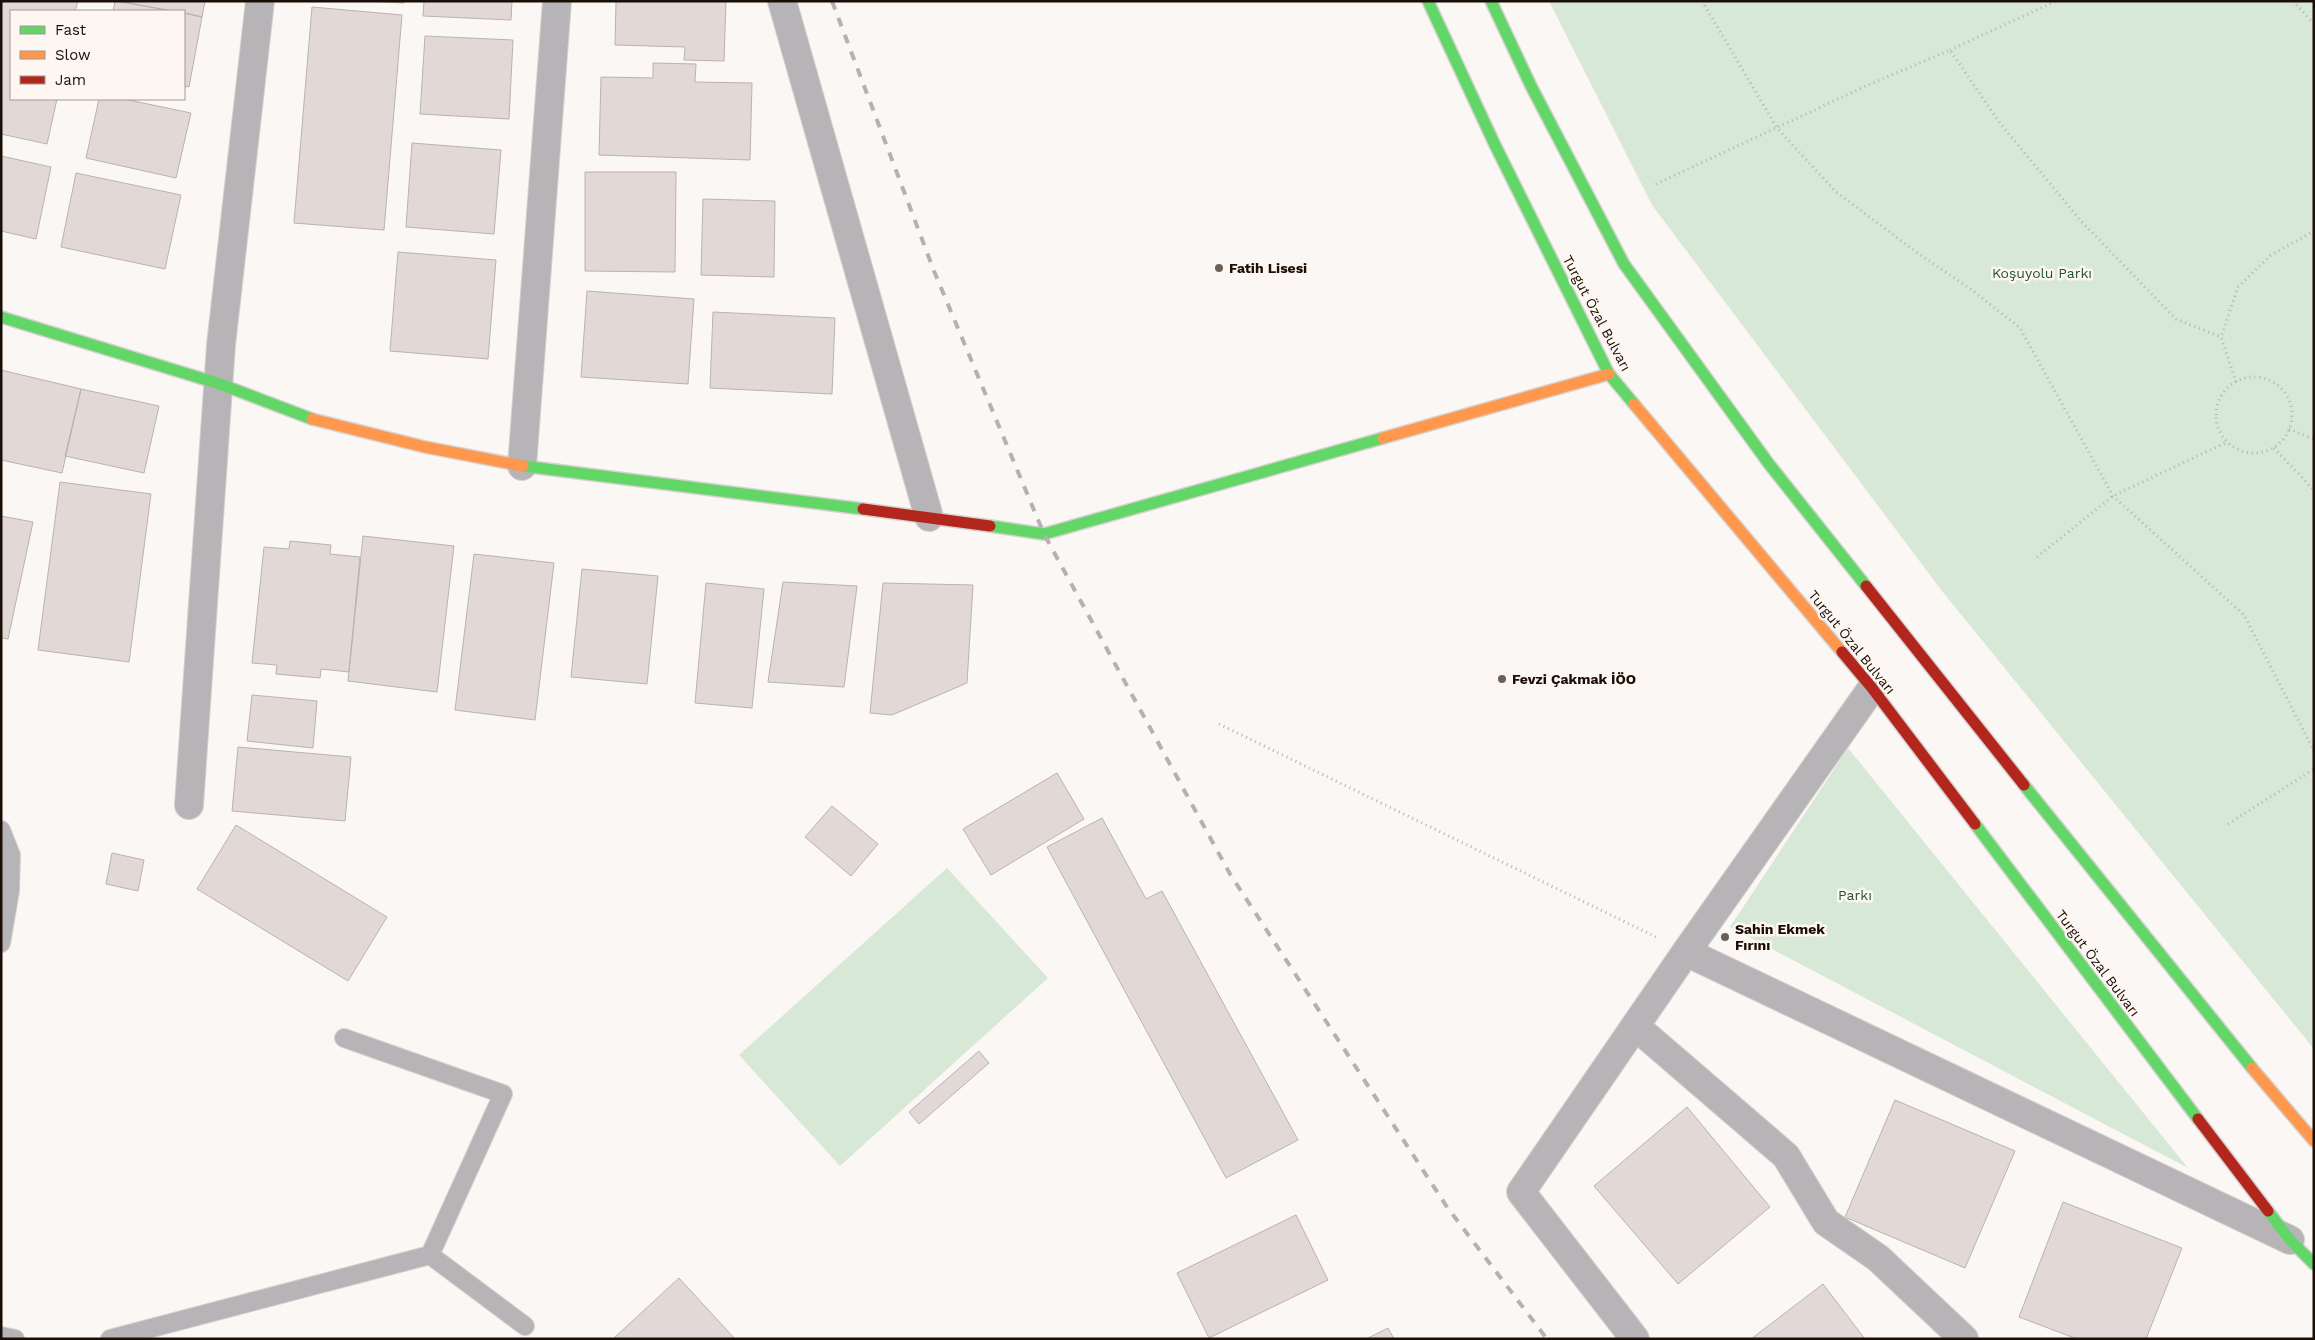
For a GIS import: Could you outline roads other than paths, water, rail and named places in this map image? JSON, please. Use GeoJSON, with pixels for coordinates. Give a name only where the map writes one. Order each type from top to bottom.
{"type":"FeatureCollection","features":[{"type":"Feature","properties":{"kind":"main road","name":"Turgut Özal Bulvarı"},"geometry":{"type":"LineString","coordinates":[[1428,1],[1495,145],[1609,374],[1872,688],[2290,1240],[2314,1264]]}},
{"type":"Feature","properties":{"kind":"main road"},"geometry":{"type":"LineString","coordinates":[[1491,1],[1531,86],[1624,264],[1769,464],[2229,1042],[2314,1142]]}},
{"type":"Feature","properties":{"kind":"main road"},"geometry":{"type":"LineString","coordinates":[[1,317],[220,384],[322,423],[425,447],[522,466],[929,517],[1044,534],[1609,374]]}},
{"type":"Feature","properties":{"kind":"street"},"geometry":{"type":"LineString","coordinates":[[189,805],[220,384],[221,345],[260,1]]}},
{"type":"Feature","properties":{"kind":"street"},"geometry":{"type":"LineString","coordinates":[[522,466],[557,1]]}},
{"type":"Feature","properties":{"kind":"street"},"geometry":{"type":"LineString","coordinates":[[782,1],[929,517]]}},
{"type":"Feature","properties":{"kind":"street"},"geometry":{"type":"LineString","coordinates":[[1635,1339],[1520,1192],[1872,688]]}},
{"type":"Feature","properties":{"kind":"street"},"geometry":{"type":"LineString","coordinates":[[1686,952],[2290,1240]]}},
{"type":"Feature","properties":{"kind":"street"},"geometry":{"type":"LineString","coordinates":[[1635,1026],[1786,1156],[1826,1222],[1878,1258],[1964,1339]]}},
{"type":"Feature","properties":{"kind":"lane"},"geometry":{"type":"LineString","coordinates":[[1,830],[11,855],[10,891],[1,943]]}},
{"type":"Feature","properties":{"kind":"lane"},"geometry":{"type":"LineString","coordinates":[[344,1038],[503,1094],[430,1255]]}},
{"type":"Feature","properties":{"kind":"lane"},"geometry":{"type":"LineString","coordinates":[[430,1255],[525,1326]]}},
{"type":"Feature","properties":{"kind":"lane"},"geometry":{"type":"LineString","coordinates":[[110,1339],[430,1255]]}},
{"type":"Feature","properties":{"kind":"lane"},"geometry":{"type":"LineString","coordinates":[[1,1336],[15,1339]]}},
{"type":"Feature","properties":{"kind":"railway"},"geometry":{"type":"LineString","coordinates":[[832,1],[934,271],[1044,534],[1230,874],[1447,1207],[1547,1339]]}},
{"type":"Feature","properties":{"kind":"place","name":"Fatih Lisesi"},"geometry":{"type":"Point","coordinates":[1219,268]}},
{"type":"Feature","properties":{"kind":"place","name":"Fevzi Çakmak İÖO"},"geometry":{"type":"Point","coordinates":[1502,679]}},
{"type":"Feature","properties":{"kind":"place","name":"Sahin Ekmek Fırını"},"geometry":{"type":"Point","coordinates":[1725,937]}},
{"type":"Feature","properties":{"kind":"park label","name":"Koşuyolu Parkı"},"geometry":{"type":"Point","coordinates":[2042,273]}},
{"type":"Feature","properties":{"kind":"park label","name":"Parkı"},"geometry":{"type":"Point","coordinates":[1855,895]}}]}
